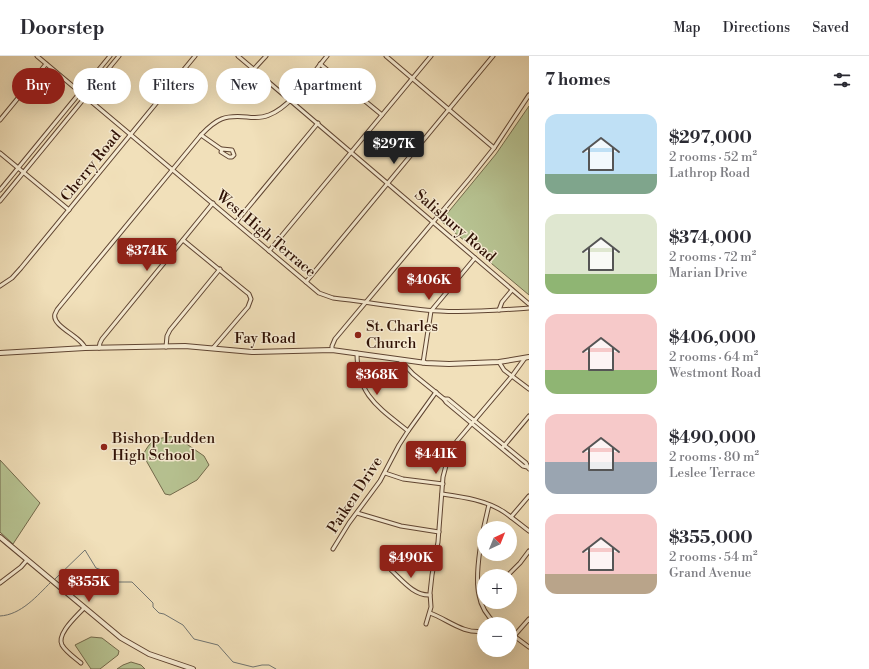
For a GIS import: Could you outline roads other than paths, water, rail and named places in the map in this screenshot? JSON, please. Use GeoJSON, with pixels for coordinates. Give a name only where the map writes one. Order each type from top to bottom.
{"type":"FeatureCollection","features":[{"type":"Feature","properties":{"kind":"street","name":"West High Terrace"},"geometry":{"type":"LineString","coordinates":[[37,56],[73,86]]}},
{"type":"Feature","properties":{"kind":"street"},"geometry":{"type":"LineString","coordinates":[[100,68],[110,56]]}},
{"type":"Feature","properties":{"kind":"street","name":"Cherry Road"},"geometry":{"type":"LineString","coordinates":[[0,286],[12,278],[21,268],[195,56]]}},
{"type":"Feature","properties":{"kind":"street","name":"Salisbury Road"},"geometry":{"type":"LineString","coordinates":[[238,56],[252,68]]}},
{"type":"Feature","properties":{"kind":"street"},"geometry":{"type":"LineString","coordinates":[[256,68],[266,56]]}},
{"type":"Feature","properties":{"kind":"street"},"geometry":{"type":"LineString","coordinates":[[317,68],[327,56]]}},
{"type":"Feature","properties":{"kind":"street"},"geometry":{"type":"LineString","coordinates":[[386,56],[494,148]]}},
{"type":"Feature","properties":{"kind":"street"},"geometry":{"type":"LineString","coordinates":[[269,251],[431,56]]}},
{"type":"Feature","properties":{"kind":"street"},"geometry":{"type":"LineString","coordinates":[[306,282],[492,56]]}},
{"type":"Feature","properties":{"kind":"street"},"geometry":{"type":"LineString","coordinates":[[108,68],[117,57]]}},
{"type":"Feature","properties":{"kind":"street"},"geometry":{"type":"LineString","coordinates":[[0,120],[46,64]]}},
{"type":"Feature","properties":{"kind":"street"},"geometry":{"type":"LineString","coordinates":[[320,64],[382,115]]}},
{"type":"Feature","properties":{"kind":"street","name":"Salisbury Road"},"geometry":{"type":"LineString","coordinates":[[271,84],[279,90]]}},
{"type":"Feature","properties":{"kind":"street"},"geometry":{"type":"LineString","coordinates":[[332,350],[333,342],[494,148],[529,95]]}},
{"type":"Feature","properties":{"kind":"street"},"geometry":{"type":"LineString","coordinates":[[0,190],[73,101]]}},
{"type":"Feature","properties":{"kind":"street"},"geometry":{"type":"LineString","coordinates":[[0,201],[80,104]]}},
{"type":"Feature","properties":{"kind":"street","name":"West High Terrace"},"geometry":{"type":"LineString","coordinates":[[95,104],[306,282],[325,296],[430,311],[457,312],[529,308]]}},
{"type":"Feature","properties":{"kind":"street"},"geometry":{"type":"LineString","coordinates":[[85,348],[81,341],[60,326],[55,320],[55,314],[201,135],[220,118],[235,116],[256,118],[264,117],[278,111],[286,104]]}},
{"type":"Feature","properties":{"kind":"street","name":"Salisbury Road"},"geometry":{"type":"LineString","coordinates":[[296,104],[529,304]]}},
{"type":"Feature","properties":{"kind":"street"},"geometry":{"type":"LineString","coordinates":[[236,222],[318,123]]}},
{"type":"Feature","properties":{"kind":"street"},"geometry":{"type":"LineString","coordinates":[[201,135],[221,150]]}},
{"type":"Feature","properties":{"kind":"street"},"geometry":{"type":"LineString","coordinates":[[0,153],[69,210]]}},
{"type":"Feature","properties":{"kind":"street"},"geometry":{"type":"LineString","coordinates":[[99,348],[102,338],[213,203]]}},
{"type":"Feature","properties":{"kind":"street"},"geometry":{"type":"LineString","coordinates":[[183,240],[249,294],[251,301],[213,348]]}},
{"type":"Feature","properties":{"kind":"street"},"geometry":{"type":"LineString","coordinates":[[423,363],[430,311],[475,258]]}},
{"type":"Feature","properties":{"kind":"street"},"geometry":{"type":"LineString","coordinates":[[166,346],[166,336],[170,330],[220,269]]}},
{"type":"Feature","properties":{"kind":"street"},"geometry":{"type":"LineString","coordinates":[[499,310],[502,302],[512,290]]}},
{"type":"Feature","properties":{"kind":"street","name":"Fay Road"},"geometry":{"type":"LineString","coordinates":[[0,353],[85,348],[185,346],[252,352],[332,350],[423,363],[449,364],[499,362],[527,358]]}},
{"type":"Feature","properties":{"kind":"street"},"geometry":{"type":"LineString","coordinates":[[357,353],[359,375],[370,399],[408,431]]}},
{"type":"Feature","properties":{"kind":"street"},"geometry":{"type":"LineString","coordinates":[[426,624],[430,612],[432,575],[439,532],[443,484],[449,454],[456,441],[527,358]]}},
{"type":"Feature","properties":{"kind":"street"},"geometry":{"type":"LineString","coordinates":[[400,360],[413,374],[436,392],[471,424],[523,466],[528,468]]}},
{"type":"Feature","properties":{"kind":"street"},"geometry":{"type":"LineString","coordinates":[[499,362],[504,370],[529,389]]}},
{"type":"Feature","properties":{"kind":"street","name":"Paiken Drive"},"geometry":{"type":"LineString","coordinates":[[333,549],[372,493],[399,444],[436,392]]}},
{"type":"Feature","properties":{"kind":"street"},"geometry":{"type":"LineString","coordinates":[[444,399],[448,399],[474,420],[526,463],[528,468]]}},
{"type":"Feature","properties":{"kind":"street"},"geometry":{"type":"LineString","coordinates":[[501,449],[529,416]]}},
{"type":"Feature","properties":{"kind":"street"},"geometry":{"type":"LineString","coordinates":[[384,473],[403,479],[443,484]]}},
{"type":"Feature","properties":{"kind":"street"},"geometry":{"type":"LineString","coordinates":[[442,494],[469,498],[489,505],[504,512],[529,531]]}},
{"type":"Feature","properties":{"kind":"street"},"geometry":{"type":"LineString","coordinates":[[511,517],[529,496]]}},
{"type":"Feature","properties":{"kind":"street"},"geometry":{"type":"LineString","coordinates":[[480,569],[483,535],[489,505]]}},
{"type":"Feature","properties":{"kind":"street"},"geometry":{"type":"LineString","coordinates":[[357,513],[401,526],[439,532]]}},
{"type":"Feature","properties":{"kind":"street"},"geometry":{"type":"LineString","coordinates":[[0,537],[113,633],[134,646],[165,660],[193,669]]}},
{"type":"Feature","properties":{"kind":"street"},"geometry":{"type":"LineString","coordinates":[[514,569],[529,552]]}},
{"type":"Feature","properties":{"kind":"street"},"geometry":{"type":"LineString","coordinates":[[0,583],[8,578],[27,560]]}},
{"type":"Feature","properties":{"kind":"street"},"geometry":{"type":"LineString","coordinates":[[391,570],[413,590],[430,595]]}},
{"type":"Feature","properties":{"kind":"street"},"geometry":{"type":"LineString","coordinates":[[81,663],[65,650],[60,640],[63,632],[84,608]]}},
{"type":"Feature","properties":{"kind":"street"},"geometry":{"type":"LineString","coordinates":[[430,612],[466,630],[477,632]]}},
{"type":"Feature","properties":{"kind":"street"},"geometry":{"type":"LineString","coordinates":[[517,633],[529,619]]}},
{"type":"Feature","properties":{"kind":"street"},"geometry":{"type":"LineString","coordinates":[[517,638],[529,647]]}},
{"type":"Feature","properties":{"kind":"waterway"},"geometry":{"type":"LineString","coordinates":[[54,580],[85,550],[96,568],[110,573],[117,582],[132,582],[153,603],[153,607],[159,613],[164,614],[183,625],[194,639],[218,645],[233,662],[253,667],[269,665],[276,669]]}},
{"type":"Feature","properties":{"kind":"waterway"},"geometry":{"type":"LineString","coordinates":[[0,616],[8,615],[22,608],[34,599],[51,582]]}},
{"type":"Feature","properties":{"kind":"place","name":"St. Charles Church"},"geometry":{"type":"Point","coordinates":[358,335]}},
{"type":"Feature","properties":{"kind":"place","name":"Bishop Ludden High School"},"geometry":{"type":"Point","coordinates":[104,447]}}]}
